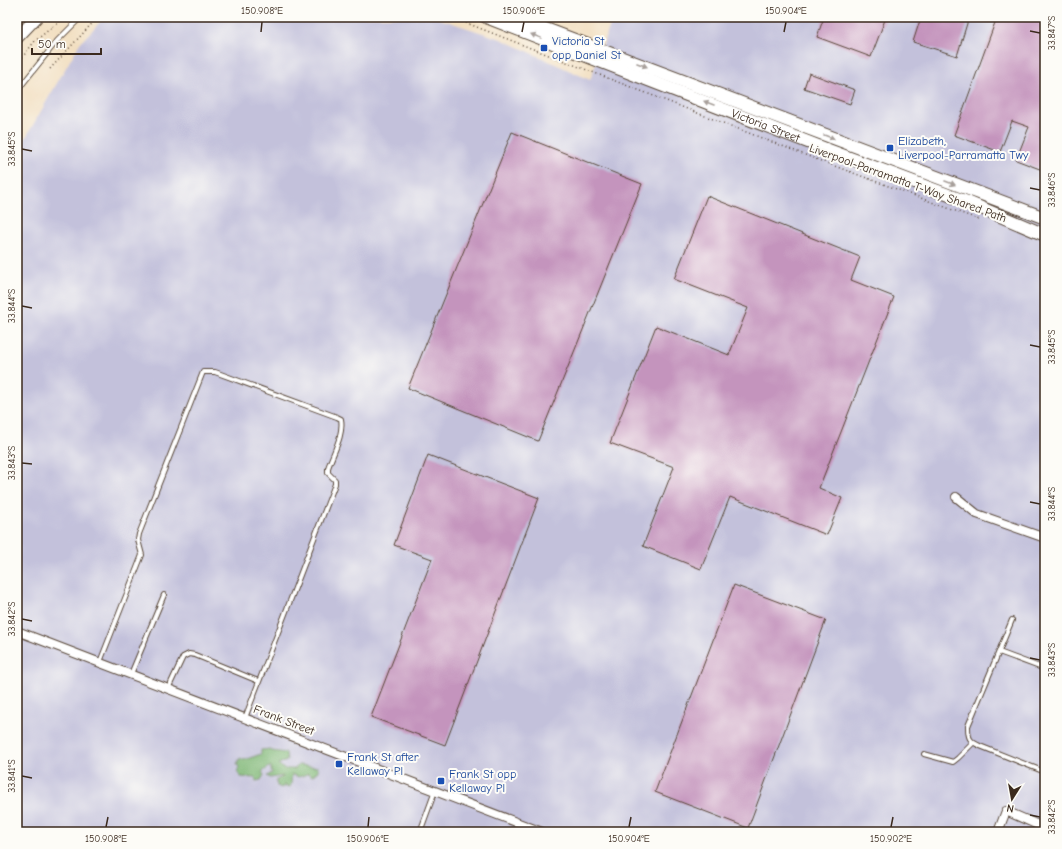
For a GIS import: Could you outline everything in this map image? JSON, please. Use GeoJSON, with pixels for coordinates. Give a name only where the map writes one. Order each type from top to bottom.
{"type":"FeatureCollection","features":[{"type":"Feature","properties":{"kind":"main road","name":"Victoria Street"},"geometry":{"type":"LineString","coordinates":[[486,17],[826,149],[965,201],[1045,235]]}},
{"type":"Feature","properties":{"kind":"main road","name":"Victoria Street"},"geometry":{"type":"LineString","coordinates":[[514,17],[1045,218]]}},
{"type":"Feature","properties":{"kind":"street"},"geometry":{"type":"LineString","coordinates":[[17,38],[36,17]]}},
{"type":"Feature","properties":{"kind":"street"},"geometry":{"type":"LineString","coordinates":[[956,497],[977,514],[1045,538]]}},
{"type":"Feature","properties":{"kind":"street","name":"Frank Street"},"geometry":{"type":"LineString","coordinates":[[17,631],[541,832]]}},
{"type":"Feature","properties":{"kind":"street"},"geometry":{"type":"LineString","coordinates":[[998,832],[1006,811],[1038,825],[1044,831]]}},
{"type":"Feature","properties":{"kind":"lane"},"geometry":{"type":"LineString","coordinates":[[17,91],[48,52],[81,17]]}},
{"type":"Feature","properties":{"kind":"lane"},"geometry":{"type":"LineString","coordinates":[[100,663],[142,555],[138,540],[139,534],[201,375],[208,371],[215,372],[337,417],[341,419],[342,424],[340,435],[328,468],[328,473],[335,480],[335,484],[245,718]]}},
{"type":"Feature","properties":{"kind":"lane"},"geometry":{"type":"LineString","coordinates":[[131,675],[164,594]]}},
{"type":"Feature","properties":{"kind":"lane"},"geometry":{"type":"LineString","coordinates":[[1012,620],[968,726],[968,736],[973,743],[1045,772]]}},
{"type":"Feature","properties":{"kind":"lane"},"geometry":{"type":"LineString","coordinates":[[999,652],[1045,669]]}},
{"type":"Feature","properties":{"kind":"lane"},"geometry":{"type":"LineString","coordinates":[[168,689],[183,657],[189,654],[195,655],[258,681]]}},
{"type":"Feature","properties":{"kind":"lane"},"geometry":{"type":"LineString","coordinates":[[924,754],[953,762],[973,743]]}},
{"type":"Feature","properties":{"kind":"lane"},"geometry":{"type":"LineString","coordinates":[[420,832],[435,791]]}},
{"type":"Feature","properties":{"kind":"path"},"geometry":{"type":"LineString","coordinates":[[17,64],[35,40],[65,17]]}},
{"type":"Feature","properties":{"kind":"path"},"geometry":{"type":"LineString","coordinates":[[50,69],[98,17]]}},
{"type":"Feature","properties":{"kind":"path","name":"Liverpool-Parramatta T-Way Shared Path"},"geometry":{"type":"LineString","coordinates":[[451,17],[813,158],[981,220]]}},
{"type":"Feature","properties":{"kind":"shaded area"},"geometry":{"type":"Polygon","coordinates":[[[105,17],[434,17],[501,39],[590,80],[613,17],[1045,17],[1045,832],[17,832],[17,153],[80,43],[105,17]]]}},
{"type":"Feature","properties":{"kind":"green space"},"geometry":{"type":"Polygon","coordinates":[[[270,749],[272,751],[286,753],[287,761],[278,764],[284,769],[295,769],[298,765],[318,767],[318,771],[312,776],[308,773],[298,777],[292,774],[290,787],[285,787],[285,784],[282,788],[277,786],[276,780],[283,776],[270,778],[267,776],[272,773],[271,766],[262,772],[264,775],[261,780],[256,781],[255,778],[241,777],[237,772],[239,767],[237,764],[240,758],[244,760],[261,754],[261,750],[270,749]]]}},
{"type":"Feature","properties":{"kind":"building"},"geometry":{"type":"Polygon","coordinates":[[[824,17],[886,17],[871,57],[817,37],[824,17]]]}},
{"type":"Feature","properties":{"kind":"building"},"geometry":{"type":"Polygon","coordinates":[[[921,17],[969,17],[957,56],[913,42],[921,17]]]}},
{"type":"Feature","properties":{"kind":"building"},"geometry":{"type":"Polygon","coordinates":[[[997,17],[1045,17],[1045,171],[1016,160],[1029,127],[1012,121],[1000,152],[954,135],[997,17]]]}},
{"type":"Feature","properties":{"kind":"building"},"geometry":{"type":"Polygon","coordinates":[[[809,73],[855,90],[850,104],[804,88],[809,73]]]}},
{"type":"Feature","properties":{"kind":"building"},"geometry":{"type":"Polygon","coordinates":[[[512,132],[642,184],[538,441],[408,388],[512,132]]]}},
{"type":"Feature","properties":{"kind":"building"},"geometry":{"type":"Polygon","coordinates":[[[707,196],[860,257],[851,280],[894,297],[819,488],[842,498],[827,535],[730,497],[701,569],[643,546],[674,467],[610,443],[656,326],[729,355],[748,308],[674,279],[707,196]]]}},
{"type":"Feature","properties":{"kind":"building"},"geometry":{"type":"Polygon","coordinates":[[[428,455],[539,498],[445,745],[371,717],[432,559],[394,545],[428,455]]]}},
{"type":"Feature","properties":{"kind":"building"},"geometry":{"type":"Polygon","coordinates":[[[734,585],[826,620],[748,828],[655,792],[734,585]]]}},
{"type":"Feature","properties":{"kind":"place","name":"Victoria St opp Daniel St"},"geometry":{"type":"Point","coordinates":[544,48]}},
{"type":"Feature","properties":{"kind":"place","name":"Elizabeth, Liverpool-Parramatta Twy"},"geometry":{"type":"Point","coordinates":[890,148]}},
{"type":"Feature","properties":{"kind":"place","name":"Frank St after Kellaway Pl"},"geometry":{"type":"Point","coordinates":[339,764]}},
{"type":"Feature","properties":{"kind":"place","name":"Frank St opp Kellaway Pl"},"geometry":{"type":"Point","coordinates":[441,781]}}]}
